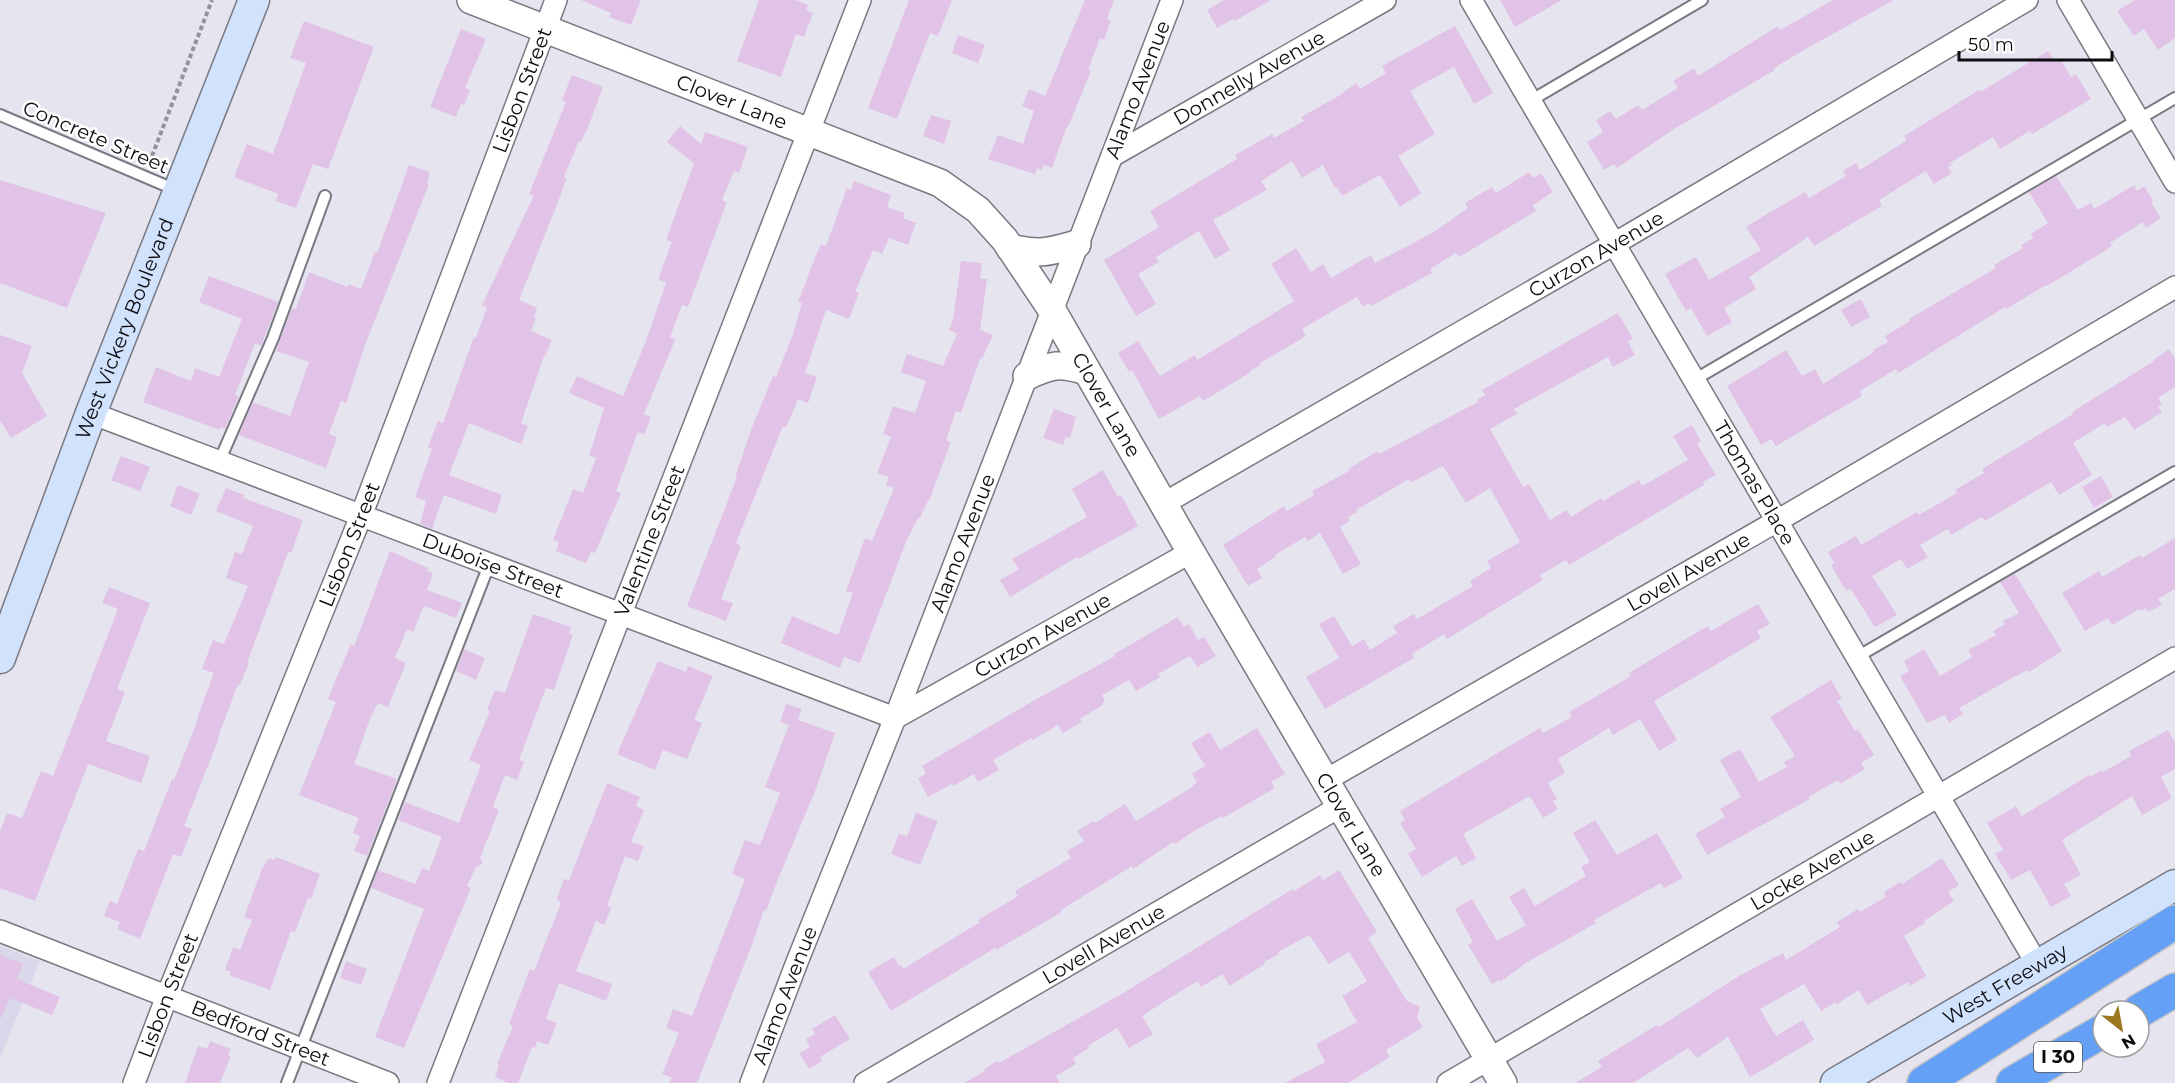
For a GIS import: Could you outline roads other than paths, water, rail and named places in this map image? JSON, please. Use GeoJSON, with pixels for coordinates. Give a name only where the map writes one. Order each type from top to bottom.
{"type":"FeatureCollection","features":[{"type":"Feature","properties":{"kind":"highway"},"geometry":{"type":"LineString","coordinates":[[1924,1083],[2175,922]]}},
{"type":"Feature","properties":{"kind":"highway"},"geometry":{"type":"LineString","coordinates":[[2151,1004],[2175,990]]}},
{"type":"Feature","properties":{"kind":"highway","name":"I 30"},"geometry":{"type":"LineString","coordinates":[[2013,1083],[2091,1038]]}},
{"type":"Feature","properties":{"kind":"main road","name":"West Vickery Boulevard"},"geometry":{"type":"LineString","coordinates":[[0,658],[91,413],[254,0]]}},
{"type":"Feature","properties":{"kind":"main road","name":"West Freeway"},"geometry":{"type":"LineString","coordinates":[[1836,1083],[2175,885]]}},
{"type":"Feature","properties":{"kind":"street","name":"Clover Lane"},"geometry":{"type":"LineString","coordinates":[[471,0],[940,183],[978,210],[1011,248],[1052,310],[1191,552],[1503,1083]]}},
{"type":"Feature","properties":{"kind":"street","name":"Lisbon Street"},"geometry":{"type":"LineString","coordinates":[[134,1083],[361,516],[556,0]]}},
{"type":"Feature","properties":{"kind":"street","name":"Valentine Street"},"geometry":{"type":"LineString","coordinates":[[438,1083],[860,0]]}},
{"type":"Feature","properties":{"kind":"street","name":"Alamo Avenue"},"geometry":{"type":"LineString","coordinates":[[750,1083],[895,718],[1172,0]]}},
{"type":"Feature","properties":{"kind":"street","name":"Donnelly Avenue"},"geometry":{"type":"LineString","coordinates":[[1112,156],[1384,0]]}},
{"type":"Feature","properties":{"kind":"street","name":"Thomas Place"},"geometry":{"type":"LineString","coordinates":[[1471,0],[2037,964]]}},
{"type":"Feature","properties":{"kind":"street","name":"Curzon Avenue"},"geometry":{"type":"LineString","coordinates":[[1163,504],[1614,244],[2026,0]]}},
{"type":"Feature","properties":{"kind":"street"},"geometry":{"type":"LineString","coordinates":[[2067,0],[2175,182]]}},
{"type":"Feature","properties":{"kind":"street"},"geometry":{"type":"LineString","coordinates":[[1011,248],[1033,254],[1077,244]]}},
{"type":"Feature","properties":{"kind":"street","name":"Lovell Avenue"},"geometry":{"type":"LineString","coordinates":[[1326,780],[1777,521],[2175,287]]}},
{"type":"Feature","properties":{"kind":"street"},"geometry":{"type":"LineString","coordinates":[[1027,376],[1048,366],[1066,365],[1086,371]]}},
{"type":"Feature","properties":{"kind":"street","name":"Duboise Street"},"geometry":{"type":"LineString","coordinates":[[91,413],[895,718]]}},
{"type":"Feature","properties":{"kind":"street","name":"Curzon Avenue"},"geometry":{"type":"LineString","coordinates":[[895,718],[1191,552]]}},
{"type":"Feature","properties":{"kind":"street","name":"Locke Avenue"},"geometry":{"type":"LineString","coordinates":[[1448,1083],[2175,658]]}},
{"type":"Feature","properties":{"kind":"street","name":"Lovell Avenue"},"geometry":{"type":"LineString","coordinates":[[865,1083],[898,1075],[1341,806]]}},
{"type":"Feature","properties":{"kind":"street","name":"Bedford Street"},"geometry":{"type":"LineString","coordinates":[[0,931],[388,1083]]}},
{"type":"Feature","properties":{"kind":"lane"},"geometry":{"type":"LineString","coordinates":[[1530,101],[1702,0]]}},
{"type":"Feature","properties":{"kind":"lane"},"geometry":{"type":"LineString","coordinates":[[1694,380],[2175,98]]}},
{"type":"Feature","properties":{"kind":"lane","name":"Concrete Street"},"geometry":{"type":"LineString","coordinates":[[0,115],[179,191]]}},
{"type":"Feature","properties":{"kind":"lane"},"geometry":{"type":"LineString","coordinates":[[219,462],[273,338],[325,196]]}},
{"type":"Feature","properties":{"kind":"lane"},"geometry":{"type":"LineString","coordinates":[[1857,657],[2175,472]]}},
{"type":"Feature","properties":{"kind":"lane"},"geometry":{"type":"LineString","coordinates":[[287,1083],[489,565]]}}]}
